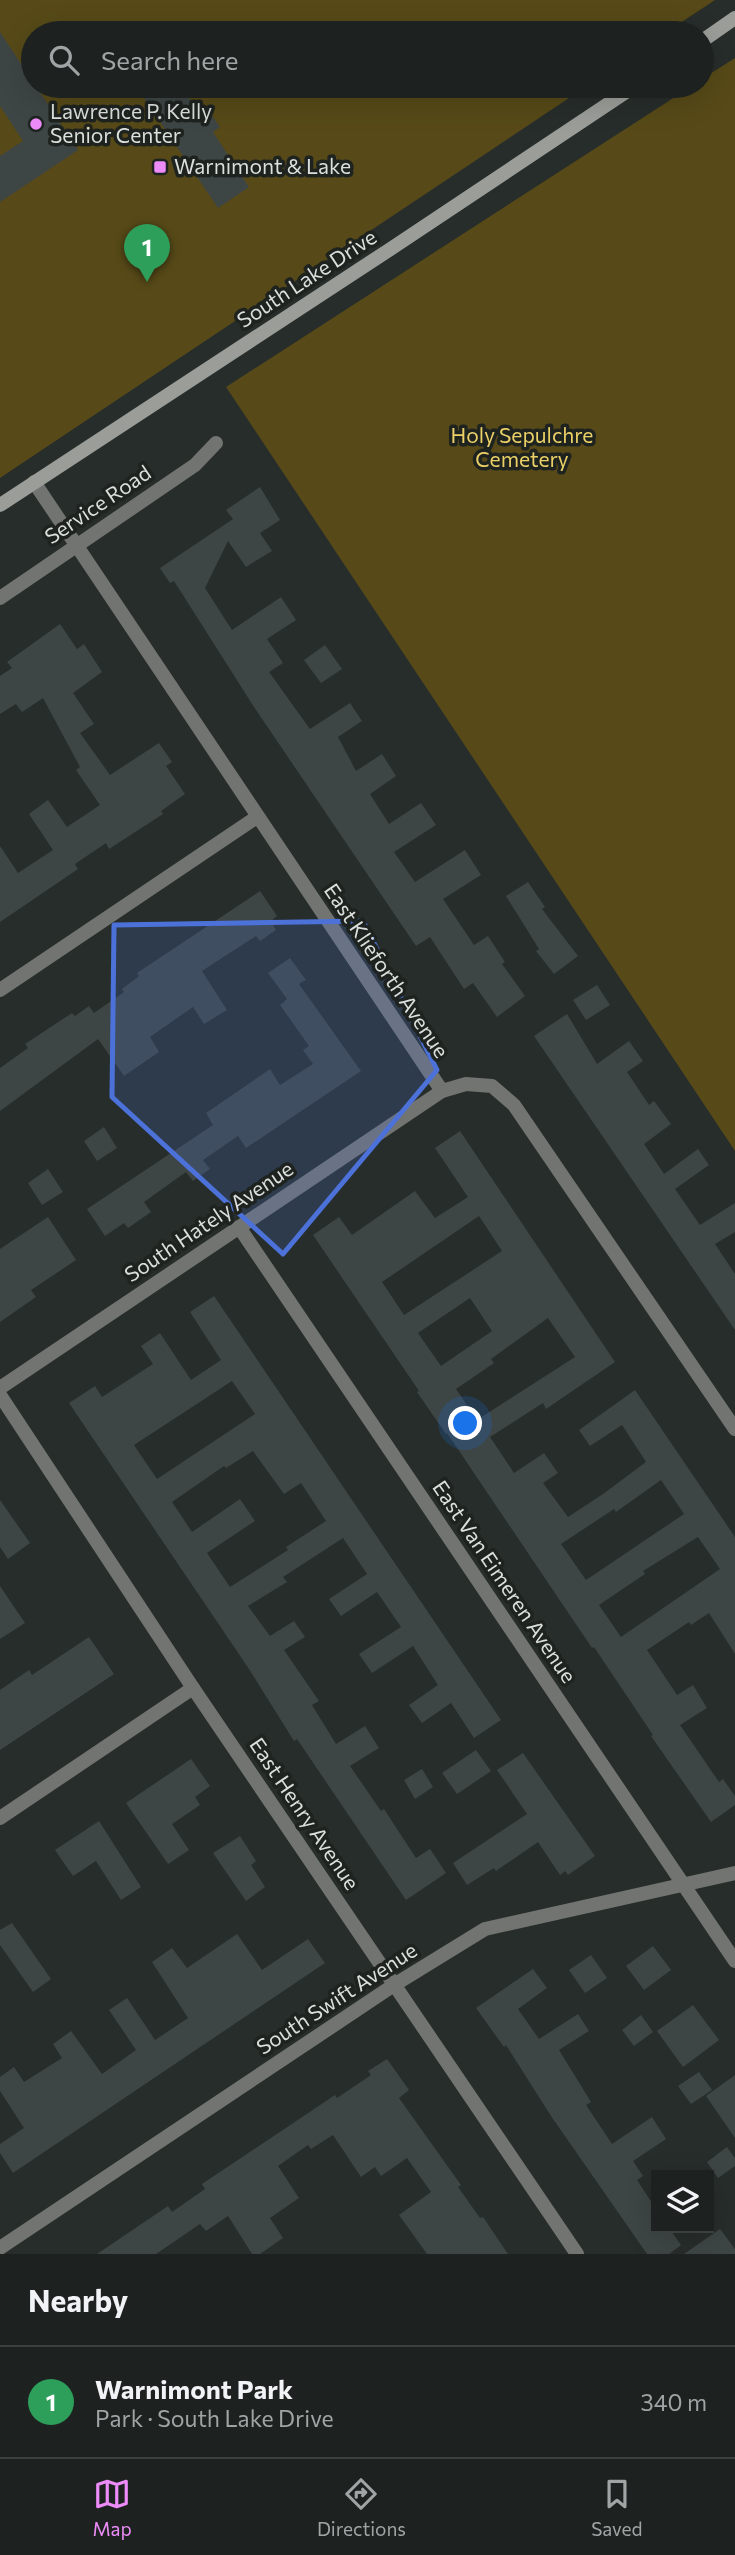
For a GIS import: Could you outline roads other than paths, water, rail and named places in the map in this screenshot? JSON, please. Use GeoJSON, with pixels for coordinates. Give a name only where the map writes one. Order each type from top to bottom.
{"type":"FeatureCollection","features":[{"type":"Feature","properties":{"kind":"main road"},"geometry":{"type":"LineString","coordinates":[[714,33],[735,18]]}},
{"type":"Feature","properties":{"kind":"main road","name":"South Lake Drive"},"geometry":{"type":"LineString","coordinates":[[0,505],[617,98]]}},
{"type":"Feature","properties":{"kind":"street","name":"Service Road"},"geometry":{"type":"LineString","coordinates":[[0,598],[195,465],[216,443]]}},
{"type":"Feature","properties":{"kind":"street","name":"East Klieforth Avenue"},"geometry":{"type":"LineString","coordinates":[[34,482],[442,1091],[466,1084],[492,1086],[514,1105],[735,1429]]}},
{"type":"Feature","properties":{"kind":"street"},"geometry":{"type":"LineString","coordinates":[[0,990],[257,817]]}},
{"type":"Feature","properties":{"kind":"street","name":"South Hately Avenue"},"geometry":{"type":"LineString","coordinates":[[0,1388],[442,1091]]}},
{"type":"Feature","properties":{"kind":"street","name":"East Van Eimeren Avenue"},"geometry":{"type":"LineString","coordinates":[[239,1227],[735,1961]]}},
{"type":"Feature","properties":{"kind":"street","name":"East Henry Avenue"},"geometry":{"type":"LineString","coordinates":[[0,1395],[193,1688],[577,2254]]}},
{"type":"Feature","properties":{"kind":"street"},"geometry":{"type":"LineString","coordinates":[[0,1818],[193,1688]]}},
{"type":"Feature","properties":{"kind":"street","name":"South Swift Avenue"},"geometry":{"type":"LineString","coordinates":[[0,2248],[394,1985],[485,1929],[735,1873]]}},
{"type":"Feature","properties":{"kind":"place","name":"Lawrence P. Kelly Senior Center"},"geometry":{"type":"Point","coordinates":[36,124]}},
{"type":"Feature","properties":{"kind":"place","name":"Warnimont & Lake"},"geometry":{"type":"Point","coordinates":[160,167]}},
{"type":"Feature","properties":{"kind":"place","name":"Warnimont Park"},"geometry":{"type":"Point","coordinates":[147,282]}},
{"type":"Feature","properties":{"kind":"park label","name":"Holy Sepulchre Cemetery"},"geometry":{"type":"Point","coordinates":[522,448]}}]}
